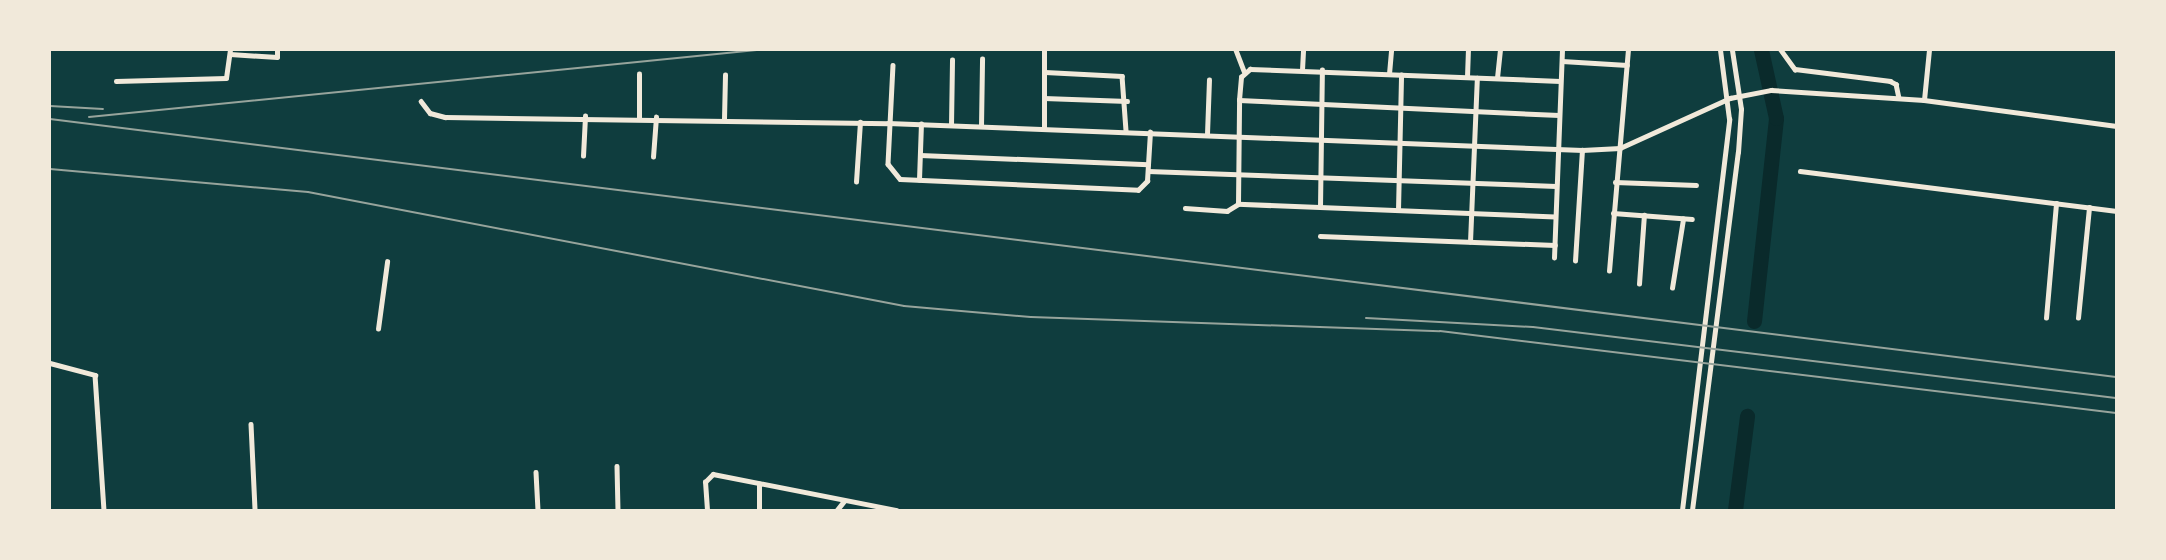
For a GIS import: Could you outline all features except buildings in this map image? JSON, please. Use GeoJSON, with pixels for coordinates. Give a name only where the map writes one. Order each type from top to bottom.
{"type":"FeatureCollection","features":[{"type":"Feature","properties":{"kind":"street"},"geometry":{"type":"LineString","coordinates":[[116,81],[226,78],[230,52],[277,57],[277,50]]}},
{"type":"Feature","properties":{"kind":"street"},"geometry":{"type":"LineString","coordinates":[[1044,50],[1044,128]]}},
{"type":"Feature","properties":{"kind":"street"},"geometry":{"type":"LineString","coordinates":[[1236,50],[1244,71],[1239,100],[1238,204]]}},
{"type":"Feature","properties":{"kind":"street"},"geometry":{"type":"LineString","coordinates":[[1302,70],[1303,50]]}},
{"type":"Feature","properties":{"kind":"street"},"geometry":{"type":"LineString","coordinates":[[1389,74],[1391,50]]}},
{"type":"Feature","properties":{"kind":"street"},"geometry":{"type":"LineString","coordinates":[[1467,77],[1468,50]]}},
{"type":"Feature","properties":{"kind":"street"},"geometry":{"type":"LineString","coordinates":[[1497,78],[1500,50]]}},
{"type":"Feature","properties":{"kind":"street"},"geometry":{"type":"LineString","coordinates":[[1554,258],[1562,50]]}},
{"type":"Feature","properties":{"kind":"street"},"geometry":{"type":"LineString","coordinates":[[1609,271],[1628,50]]}},
{"type":"Feature","properties":{"kind":"street"},"geometry":{"type":"LineString","coordinates":[[1682,510],[1695,417],[1730,98],[1720,50]]}},
{"type":"Feature","properties":{"kind":"street"},"geometry":{"type":"LineString","coordinates":[[1692,510],[1723,272],[1741,109],[1732,50]]}},
{"type":"Feature","properties":{"kind":"street"},"geometry":{"type":"LineString","coordinates":[[1781,50],[1795,69],[1890,81],[1899,98]]}},
{"type":"Feature","properties":{"kind":"street"},"geometry":{"type":"LineString","coordinates":[[1924,100],[1929,50]]}},
{"type":"Feature","properties":{"kind":"street"},"geometry":{"type":"LineString","coordinates":[[981,126],[982,59]]}},
{"type":"Feature","properties":{"kind":"street"},"geometry":{"type":"LineString","coordinates":[[951,125],[952,60]]}},
{"type":"Feature","properties":{"kind":"street"},"geometry":{"type":"LineString","coordinates":[[1562,61],[1627,65]]}},
{"type":"Feature","properties":{"kind":"street"},"geometry":{"type":"LineString","coordinates":[[893,65],[888,123],[889,171],[919,180],[1138,190],[1145,185],[1148,171],[1150,132]]}},
{"type":"Feature","properties":{"kind":"street"},"geometry":{"type":"LineString","coordinates":[[1244,71],[1322,70],[1560,81]]}},
{"type":"Feature","properties":{"kind":"street"},"geometry":{"type":"LineString","coordinates":[[1320,207],[1322,70]]}},
{"type":"Feature","properties":{"kind":"street"},"geometry":{"type":"LineString","coordinates":[[1045,72],[1122,76],[1126,101],[1126,131]]}},
{"type":"Feature","properties":{"kind":"street"},"geometry":{"type":"LineString","coordinates":[[639,74],[639,117]]}},
{"type":"Feature","properties":{"kind":"street"},"geometry":{"type":"LineString","coordinates":[[724,75],[724,119]]}},
{"type":"Feature","properties":{"kind":"street"},"geometry":{"type":"LineString","coordinates":[[1398,210],[1401,75]]}},
{"type":"Feature","properties":{"kind":"street"},"geometry":{"type":"LineString","coordinates":[[1470,242],[1477,78]]}},
{"type":"Feature","properties":{"kind":"street"},"geometry":{"type":"LineString","coordinates":[[1208,135],[1209,80]]}},
{"type":"Feature","properties":{"kind":"street"},"geometry":{"type":"LineString","coordinates":[[421,101],[430,113],[445,117],[585,116],[860,122],[1320,138],[1581,150],[1620,148],[1730,98],[1771,90],[1924,100],[2116,126]]}},
{"type":"Feature","properties":{"kind":"street"},"geometry":{"type":"LineString","coordinates":[[1044,98],[1126,101]]}},
{"type":"Feature","properties":{"kind":"street"},"geometry":{"type":"LineString","coordinates":[[1239,100],[1558,115]]}},
{"type":"Feature","properties":{"kind":"street"},"geometry":{"type":"LineString","coordinates":[[583,156],[585,116]]}},
{"type":"Feature","properties":{"kind":"street"},"geometry":{"type":"LineString","coordinates":[[653,157],[656,117]]}},
{"type":"Feature","properties":{"kind":"street"},"geometry":{"type":"LineString","coordinates":[[856,182],[860,122]]}},
{"type":"Feature","properties":{"kind":"street"},"geometry":{"type":"LineString","coordinates":[[919,180],[921,124]]}},
{"type":"Feature","properties":{"kind":"street"},"geometry":{"type":"LineString","coordinates":[[1575,261],[1581,150]]}},
{"type":"Feature","properties":{"kind":"street"},"geometry":{"type":"LineString","coordinates":[[920,155],[1148,164]]}},
{"type":"Feature","properties":{"kind":"street"},"geometry":{"type":"LineString","coordinates":[[1148,171],[1556,186]]}},
{"type":"Feature","properties":{"kind":"street"},"geometry":{"type":"LineString","coordinates":[[1800,171],[2116,211]]}},
{"type":"Feature","properties":{"kind":"street"},"geometry":{"type":"LineString","coordinates":[[1615,182],[1696,185]]}},
{"type":"Feature","properties":{"kind":"street"},"geometry":{"type":"LineString","coordinates":[[2046,318],[2056,203]]}},
{"type":"Feature","properties":{"kind":"street"},"geometry":{"type":"LineString","coordinates":[[1185,208],[1227,211],[1238,204],[1555,217]]}},
{"type":"Feature","properties":{"kind":"street"},"geometry":{"type":"LineString","coordinates":[[2078,318],[2089,208]]}},
{"type":"Feature","properties":{"kind":"street"},"geometry":{"type":"LineString","coordinates":[[1613,213],[1692,219]]}},
{"type":"Feature","properties":{"kind":"street"},"geometry":{"type":"LineString","coordinates":[[1639,284],[1644,215]]}},
{"type":"Feature","properties":{"kind":"street"},"geometry":{"type":"LineString","coordinates":[[1672,288],[1683,219]]}},
{"type":"Feature","properties":{"kind":"street"},"geometry":{"type":"LineString","coordinates":[[1320,236],[1555,246]]}},
{"type":"Feature","properties":{"kind":"street"},"geometry":{"type":"LineString","coordinates":[[378,329],[387,262]]}},
{"type":"Feature","properties":{"kind":"street"},"geometry":{"type":"LineString","coordinates":[[50,363],[95,375],[104,510]]}},
{"type":"Feature","properties":{"kind":"street"},"geometry":{"type":"LineString","coordinates":[[251,424],[255,510]]}},
{"type":"Feature","properties":{"kind":"street"},"geometry":{"type":"LineString","coordinates":[[617,466],[618,510]]}},
{"type":"Feature","properties":{"kind":"street"},"geometry":{"type":"LineString","coordinates":[[536,472],[538,510]]}},
{"type":"Feature","properties":{"kind":"street"},"geometry":{"type":"LineString","coordinates":[[707,510],[708,477],[759,484],[896,510]]}},
{"type":"Feature","properties":{"kind":"street"},"geometry":{"type":"LineString","coordinates":[[759,484],[759,510]]}},
{"type":"Feature","properties":{"kind":"street"},"geometry":{"type":"LineString","coordinates":[[837,510],[844,501]]}},
{"type":"Feature","properties":{"kind":"waterway"},"geometry":{"type":"LineString","coordinates":[[1754,321],[1776,118],[1761,50]]}},
{"type":"Feature","properties":{"kind":"waterway"},"geometry":{"type":"LineString","coordinates":[[1735,510],[1747,416]]}},
{"type":"Feature","properties":{"kind":"railway"},"geometry":{"type":"LineString","coordinates":[[89,117],[757,50]]}},
{"type":"Feature","properties":{"kind":"railway"},"geometry":{"type":"LineString","coordinates":[[50,106],[103,109]]}},
{"type":"Feature","properties":{"kind":"railway"},"geometry":{"type":"LineString","coordinates":[[50,119],[2116,377]]}},
{"type":"Feature","properties":{"kind":"railway"},"geometry":{"type":"LineString","coordinates":[[50,169],[308,192],[904,306],[1031,317],[1440,331],[2116,413]]}},
{"type":"Feature","properties":{"kind":"railway"},"geometry":{"type":"LineString","coordinates":[[1366,318],[1533,327],[2116,398]]}}]}
